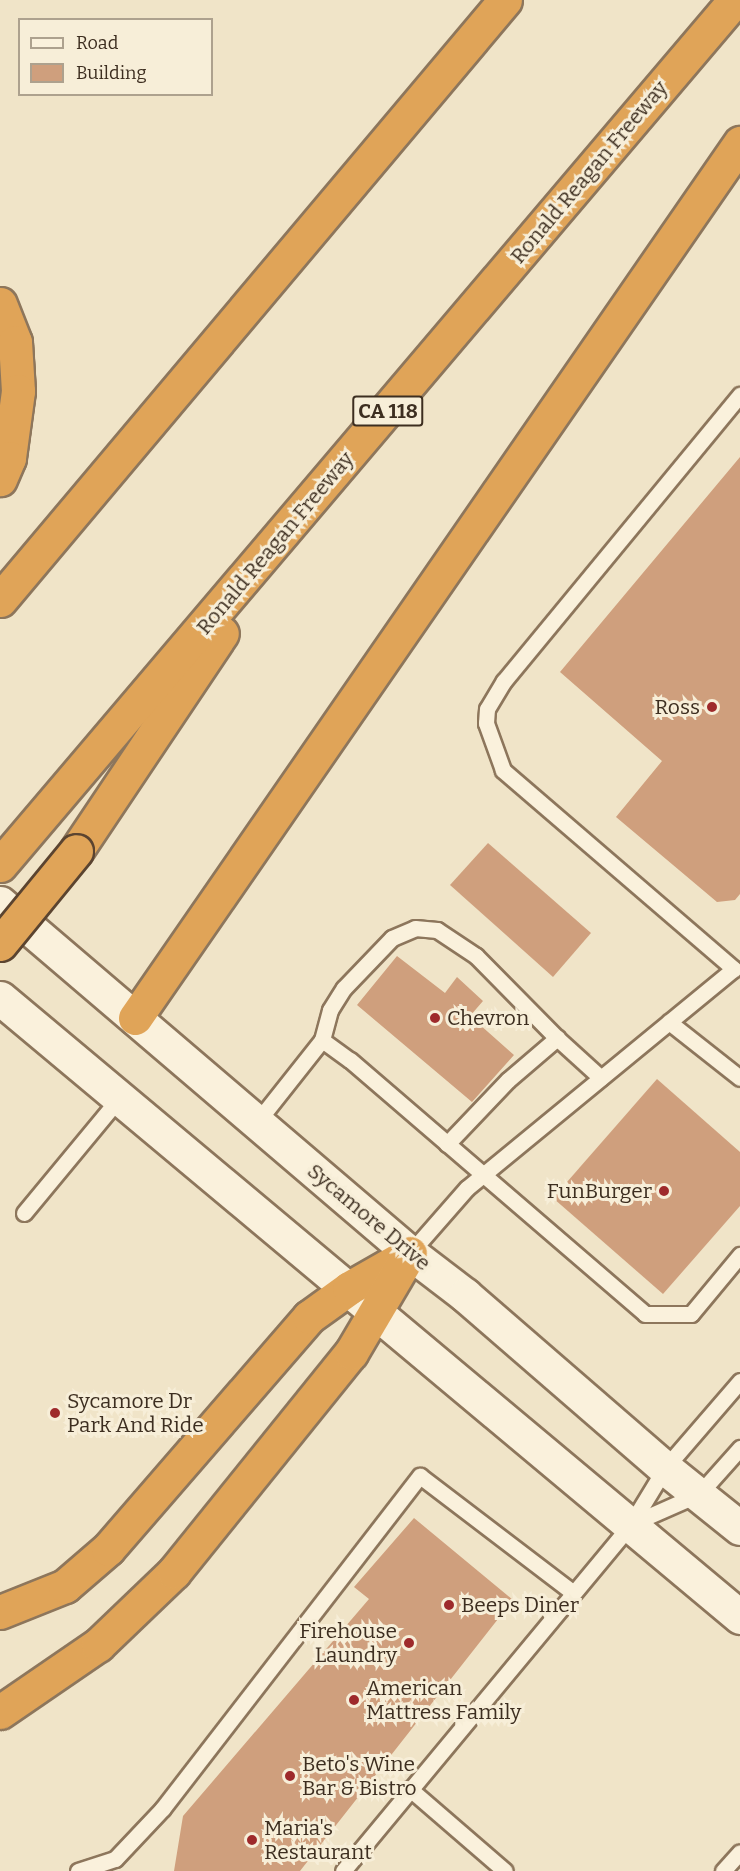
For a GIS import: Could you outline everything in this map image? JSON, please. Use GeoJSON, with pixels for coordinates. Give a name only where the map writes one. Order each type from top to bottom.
{"type":"FeatureCollection","features":[{"type":"Feature","properties":{"kind":"highway"},"geometry":{"type":"LineString","coordinates":[[0,600],[505,0]]}},
{"type":"Feature","properties":{"kind":"highway","name":"Ronald Reagan Freeway"},"geometry":{"type":"LineString","coordinates":[[0,865],[735,0]]}},
{"type":"Feature","properties":{"kind":"highway"},"geometry":{"type":"LineString","coordinates":[[135,1018],[740,143]]}},
{"type":"Feature","properties":{"kind":"highway"},"geometry":{"type":"LineString","coordinates":[[0,304],[15,342],[18,391],[9,458],[0,479]]}},
{"type":"Feature","properties":{"kind":"highway"},"geometry":{"type":"LineString","coordinates":[[0,944],[76,851],[304,509]]}},
{"type":"Feature","properties":{"kind":"highway"},"geometry":{"type":"LineString","coordinates":[[0,1612],[65,1586],[108,1550],[309,1317],[349,1288],[410,1253]]}},
{"type":"Feature","properties":{"kind":"highway"},"geometry":{"type":"LineString","coordinates":[[0,1712],[12,1706],[98,1645],[174,1572],[351,1353],[410,1253]]}},
{"type":"Feature","properties":{"kind":"main road","name":"Sycamore Drive"},"geometry":{"type":"LineString","coordinates":[[0,903],[410,1253],[465,1295],[665,1468],[740,1528]]}},
{"type":"Feature","properties":{"kind":"main road"},"geometry":{"type":"LineString","coordinates":[[0,998],[740,1617]]}},
{"type":"Feature","properties":{"kind":"lane"},"geometry":{"type":"LineString","coordinates":[[410,1253],[467,1188],[738,968],[503,770],[486,723],[487,709],[504,681],[740,395]]}},
{"type":"Feature","properties":{"kind":"lane"},"geometry":{"type":"LineString","coordinates":[[257,1122],[322,1040],[330,1010],[344,988],[392,938],[415,928],[437,930],[476,956],[557,1038],[601,1078]]}},
{"type":"Feature","properties":{"kind":"lane"},"geometry":{"type":"LineString","coordinates":[[669,1022],[740,1078]]}},
{"type":"Feature","properties":{"kind":"lane"},"geometry":{"type":"LineString","coordinates":[[447,1144],[508,1080],[557,1038]]}},
{"type":"Feature","properties":{"kind":"lane"},"geometry":{"type":"LineString","coordinates":[[322,1040],[350,1060],[645,1314],[691,1314],[740,1256]]}},
{"type":"Feature","properties":{"kind":"lane"},"geometry":{"type":"LineString","coordinates":[[24,1213],[119,1098]]}},
{"type":"Feature","properties":{"kind":"lane"},"geometry":{"type":"LineString","coordinates":[[343,1871],[572,1592],[631,1524],[665,1468],[740,1381]]}},
{"type":"Feature","properties":{"kind":"lane"},"geometry":{"type":"LineString","coordinates":[[631,1524],[699,1494],[740,1448]]}},
{"type":"Feature","properties":{"kind":"lane"},"geometry":{"type":"LineString","coordinates":[[78,1871],[115,1859],[163,1808],[420,1476],[572,1592]]}},
{"type":"Feature","properties":{"kind":"lane"},"geometry":{"type":"LineString","coordinates":[[410,1789],[505,1871]]}},
{"type":"Feature","properties":{"kind":"lane"},"geometry":{"type":"LineString","coordinates":[[723,1871],[740,1852]]}},
{"type":"Feature","properties":{"kind":"building"},"geometry":{"type":"Polygon","coordinates":[[[740,457],[740,894],[735,900],[717,902],[616,817],[662,761],[560,672],[740,457]]]}},
{"type":"Feature","properties":{"kind":"building"},"geometry":{"type":"Polygon","coordinates":[[[488,843],[591,933],[553,977],[450,885],[488,843]]]}},
{"type":"Feature","properties":{"kind":"building"},"geometry":{"type":"Polygon","coordinates":[[[397,956],[445,993],[457,977],[483,1001],[470,1016],[514,1055],[472,1102],[357,1005],[397,956]]]}},
{"type":"Feature","properties":{"kind":"building"},"geometry":{"type":"Polygon","coordinates":[[[657,1079],[740,1152],[740,1206],[663,1294],[553,1198],[657,1079]]]}},
{"type":"Feature","properties":{"kind":"building"},"geometry":{"type":"Polygon","coordinates":[[[414,1518],[513,1600],[300,1871],[174,1871],[183,1816],[369,1599],[354,1587],[414,1518]]]}},
{"type":"Feature","properties":{"kind":"place","name":"Ross"},"geometry":{"type":"Point","coordinates":[712,707]}},
{"type":"Feature","properties":{"kind":"place","name":"Chevron"},"geometry":{"type":"Point","coordinates":[435,1018]}},
{"type":"Feature","properties":{"kind":"place","name":"FunBurger"},"geometry":{"type":"Point","coordinates":[664,1191]}},
{"type":"Feature","properties":{"kind":"place","name":"Sycamore Dr Park And Ride"},"geometry":{"type":"Point","coordinates":[55,1413]}},
{"type":"Feature","properties":{"kind":"place","name":"Beeps Diner"},"geometry":{"type":"Point","coordinates":[449,1605]}},
{"type":"Feature","properties":{"kind":"place","name":"Firehouse Laundry"},"geometry":{"type":"Point","coordinates":[409,1643]}},
{"type":"Feature","properties":{"kind":"place","name":"American Mattress Family"},"geometry":{"type":"Point","coordinates":[354,1700]}},
{"type":"Feature","properties":{"kind":"place","name":"Beto's Wine Bar & Bistro"},"geometry":{"type":"Point","coordinates":[290,1776]}},
{"type":"Feature","properties":{"kind":"place","name":"Maria's Restaurant"},"geometry":{"type":"Point","coordinates":[252,1840]}}]}
